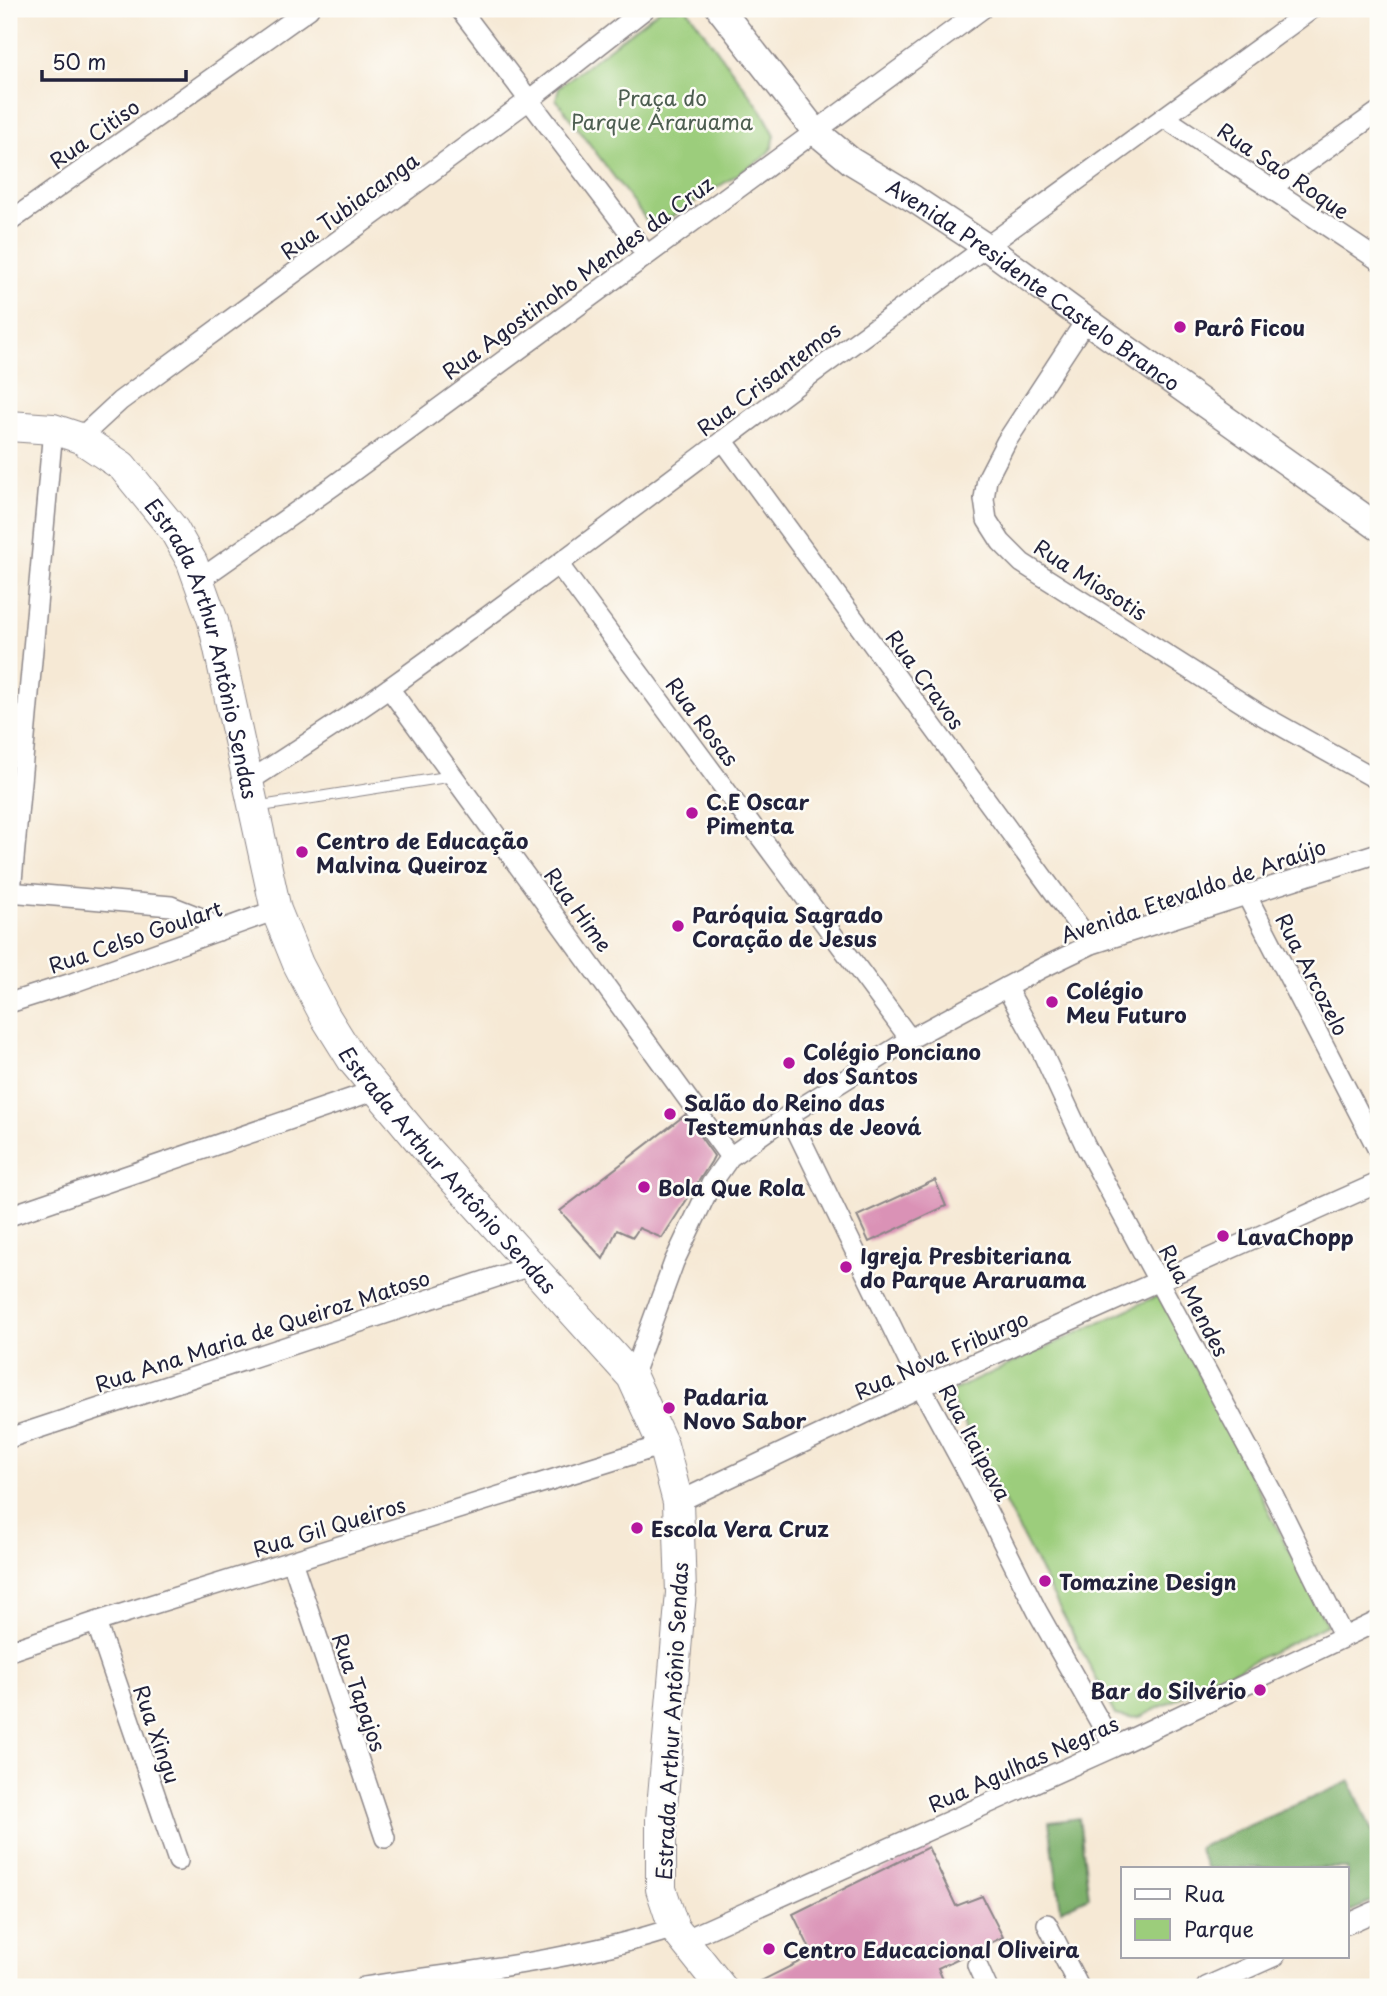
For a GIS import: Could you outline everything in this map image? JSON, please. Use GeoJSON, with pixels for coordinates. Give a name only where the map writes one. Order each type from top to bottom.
{"type":"FeatureCollection","features":[{"type":"Feature","properties":{"kind":"main road","name":"Estrada Arthur Antônio Sendas"},"geometry":{"type":"LineString","coordinates":[[9,426],[67,434],[122,466],[174,530],[192,562],[213,621],[276,910],[298,964],[325,1016],[353,1061],[376,1090],[530,1266],[632,1377],[663,1446],[678,1502],[681,1593],[662,1819],[661,1889],[679,1934],[721,1987]]}},
{"type":"Feature","properties":{"kind":"street","name":"Rua Citiso"},"geometry":{"type":"LineString","coordinates":[[9,222],[309,9]]}},
{"type":"Feature","properties":{"kind":"street"},"geometry":{"type":"LineString","coordinates":[[460,9],[646,254]]}},
{"type":"Feature","properties":{"kind":"street","name":"Rua Tubiacanga"},"geometry":{"type":"LineString","coordinates":[[67,434],[120,401],[529,100],[645,9]]}},
{"type":"Feature","properties":{"kind":"street","name":"Avenida Presidente Castelo Branco"},"geometry":{"type":"LineString","coordinates":[[720,9],[815,131],[851,161],[914,198],[985,246],[1378,527]]}},
{"type":"Feature","properties":{"kind":"street","name":"Rua Agostinoho Mendes da Cruz"},"geometry":{"type":"LineString","coordinates":[[199,580],[333,486],[982,9]]}},
{"type":"Feature","properties":{"kind":"street","name":"Rua Crisantemos"},"geometry":{"type":"LineString","coordinates":[[252,794],[389,688],[559,565],[723,440],[1312,9]]}},
{"type":"Feature","properties":{"kind":"street"},"geometry":{"type":"LineString","coordinates":[[1272,188],[1378,113]]}},
{"type":"Feature","properties":{"kind":"street","name":"Rua Sao Roque"},"geometry":{"type":"LineString","coordinates":[[1165,118],[1378,261]]}},
{"type":"Feature","properties":{"kind":"street","name":"Rua Miosotis"},"geometry":{"type":"LineString","coordinates":[[1086,320],[1006,442],[987,479],[984,499],[987,520],[1001,542],[1022,563],[1258,713],[1378,780]]}},
{"type":"Feature","properties":{"kind":"street"},"geometry":{"type":"LineString","coordinates":[[67,434],[10,892],[171,906],[204,919],[218,931]]}},
{"type":"Feature","properties":{"kind":"street","name":"Rua Cravos"},"geometry":{"type":"LineString","coordinates":[[723,440],[1092,944]]}},
{"type":"Feature","properties":{"kind":"street","name":"Rua Rosas"},"geometry":{"type":"LineString","coordinates":[[559,565],[910,1039]]}},
{"type":"Feature","properties":{"kind":"street","name":"Rua Hime"},"geometry":{"type":"LineString","coordinates":[[389,688],[689,1097],[730,1157]]}},
{"type":"Feature","properties":{"kind":"street","name":"Avenida Etevaldo de Araújo"},"geometry":{"type":"LineString","coordinates":[[632,1377],[679,1250],[711,1184],[730,1157],[789,1115],[910,1039],[1092,944],[1378,853]]}},
{"type":"Feature","properties":{"kind":"street","name":"Rua Arcozelo"},"geometry":{"type":"LineString","coordinates":[[1246,894],[1378,1150]]}},
{"type":"Feature","properties":{"kind":"street","name":"Rua Celso Goulart"},"geometry":{"type":"LineString","coordinates":[[9,1003],[276,910]]}},
{"type":"Feature","properties":{"kind":"street","name":"Rua Mendes"},"geometry":{"type":"LineString","coordinates":[[1006,987],[1042,1052],[1086,1147],[1273,1494],[1343,1636]]}},
{"type":"Feature","properties":{"kind":"street"},"geometry":{"type":"LineString","coordinates":[[9,1216],[376,1090]]}},
{"type":"Feature","properties":{"kind":"street","name":"Rua Itaipava"},"geometry":{"type":"LineString","coordinates":[[789,1115],[921,1387],[1037,1611],[1114,1748]]}},
{"type":"Feature","properties":{"kind":"street","name":"Rua Nova Friburgo"},"geometry":{"type":"LineString","coordinates":[[678,1502],[921,1387],[1378,1183]]}},
{"type":"Feature","properties":{"kind":"street","name":"Rua Ana Maria de Queiroz Matoso"},"geometry":{"type":"LineString","coordinates":[[9,1438],[530,1266]]}},
{"type":"Feature","properties":{"kind":"street","name":"Rua Gil Queiros"},"geometry":{"type":"LineString","coordinates":[[9,1651],[663,1446]]}},
{"type":"Feature","properties":{"kind":"street","name":"Rua Tapajos"},"geometry":{"type":"LineString","coordinates":[[292,1561],[386,1838]]}},
{"type":"Feature","properties":{"kind":"street","name":"Rua Agulhas Negras"},"geometry":{"type":"LineString","coordinates":[[364,1987],[679,1934],[1114,1748],[1378,1621]]}},
{"type":"Feature","properties":{"kind":"street","name":"Rua Xingu"},"geometry":{"type":"LineString","coordinates":[[96,1622],[178,1861]]}},
{"type":"Feature","properties":{"kind":"street"},"geometry":{"type":"LineString","coordinates":[[1348,1924],[1378,1910]]}},
{"type":"Feature","properties":{"kind":"street"},"geometry":{"type":"LineString","coordinates":[[1047,1924],[1079,1987]]}},
{"type":"Feature","properties":{"kind":"street"},"geometry":{"type":"LineString","coordinates":[[1206,1987],[1226,1983],[1271,1958]]}},
{"type":"Feature","properties":{"kind":"street"},"geometry":{"type":"LineString","coordinates":[[977,1965],[988,1987]]}},
{"type":"Feature","properties":{"kind":"lane"},"geometry":{"type":"LineString","coordinates":[[252,794],[453,776]]}},
{"type":"Feature","properties":{"kind":"green space","name":"Praça do Parque Araruama"},"geometry":{"type":"Polygon","coordinates":[[[660,9],[687,9],[762,111],[775,135],[772,148],[763,158],[653,229],[556,99],[559,87],[660,9]]]}},
{"type":"Feature","properties":{"kind":"green space"},"geometry":{"type":"Polygon","coordinates":[[[1159,1295],[1327,1625],[1140,1717],[1130,1718],[1115,1715],[948,1393],[1159,1295]]]}},
{"type":"Feature","properties":{"kind":"green space"},"geometry":{"type":"Polygon","coordinates":[[[1350,1781],[1378,1845],[1378,1899],[1348,1913],[1348,1867],[1207,1867],[1198,1848],[1350,1781]]]}},
{"type":"Feature","properties":{"kind":"green space"},"geometry":{"type":"Polygon","coordinates":[[[1079,1818],[1089,1897],[1061,1910],[1049,1822],[1079,1818]]]}},
{"type":"Feature","properties":{"kind":"building","name":"Bola Que Rola"},"geometry":{"type":"Polygon","coordinates":[[[685,1115],[714,1156],[711,1162],[662,1238],[639,1228],[633,1237],[617,1230],[603,1259],[560,1211],[685,1115]]]}},
{"type":"Feature","properties":{"kind":"building"},"geometry":{"type":"Polygon","coordinates":[[[935,1180],[946,1206],[869,1242],[857,1216],[935,1180]]]}},
{"type":"Feature","properties":{"kind":"building"},"geometry":{"type":"Polygon","coordinates":[[[928,1847],[956,1906],[982,1896],[1003,1937],[938,1968],[946,1987],[749,1987],[813,1955],[793,1914],[928,1847]]]}},
{"type":"Feature","properties":{"kind":"place","name":"Parô Ficou"},"geometry":{"type":"Point","coordinates":[1180,327]}},
{"type":"Feature","properties":{"kind":"place","name":"C.E Oscar Pimenta"},"geometry":{"type":"Point","coordinates":[692,813]}},
{"type":"Feature","properties":{"kind":"place","name":"Centro de Educação Malvina Queiroz"},"geometry":{"type":"Point","coordinates":[302,852]}},
{"type":"Feature","properties":{"kind":"place","name":"Paróquia Sagrado Coração de Jesus"},"geometry":{"type":"Point","coordinates":[678,926]}},
{"type":"Feature","properties":{"kind":"place","name":"Colégio Meu Futuro"},"geometry":{"type":"Point","coordinates":[1052,1002]}},
{"type":"Feature","properties":{"kind":"place","name":"Colégio Ponciano dos Santos"},"geometry":{"type":"Point","coordinates":[789,1063]}},
{"type":"Feature","properties":{"kind":"place","name":"Salão do Reino das Testemunhas de Jeová"},"geometry":{"type":"Point","coordinates":[670,1114]}},
{"type":"Feature","properties":{"kind":"place","name":"Bola Que Rola"},"geometry":{"type":"Point","coordinates":[644,1187]}},
{"type":"Feature","properties":{"kind":"place","name":"LavaChopp"},"geometry":{"type":"Point","coordinates":[1223,1236]}},
{"type":"Feature","properties":{"kind":"place","name":"Igreja Presbiteriana do Parque Araruama"},"geometry":{"type":"Point","coordinates":[846,1267]}},
{"type":"Feature","properties":{"kind":"place","name":"Padaria Novo Sabor"},"geometry":{"type":"Point","coordinates":[669,1408]}},
{"type":"Feature","properties":{"kind":"place","name":"Escola Vera Cruz"},"geometry":{"type":"Point","coordinates":[637,1528]}},
{"type":"Feature","properties":{"kind":"place","name":"Tomazine Design"},"geometry":{"type":"Point","coordinates":[1045,1581]}},
{"type":"Feature","properties":{"kind":"place","name":"Bar do Silvério"},"geometry":{"type":"Point","coordinates":[1260,1690]}},
{"type":"Feature","properties":{"kind":"place","name":"Centro Educacional Oliveira"},"geometry":{"type":"Point","coordinates":[769,1949]}}]}
